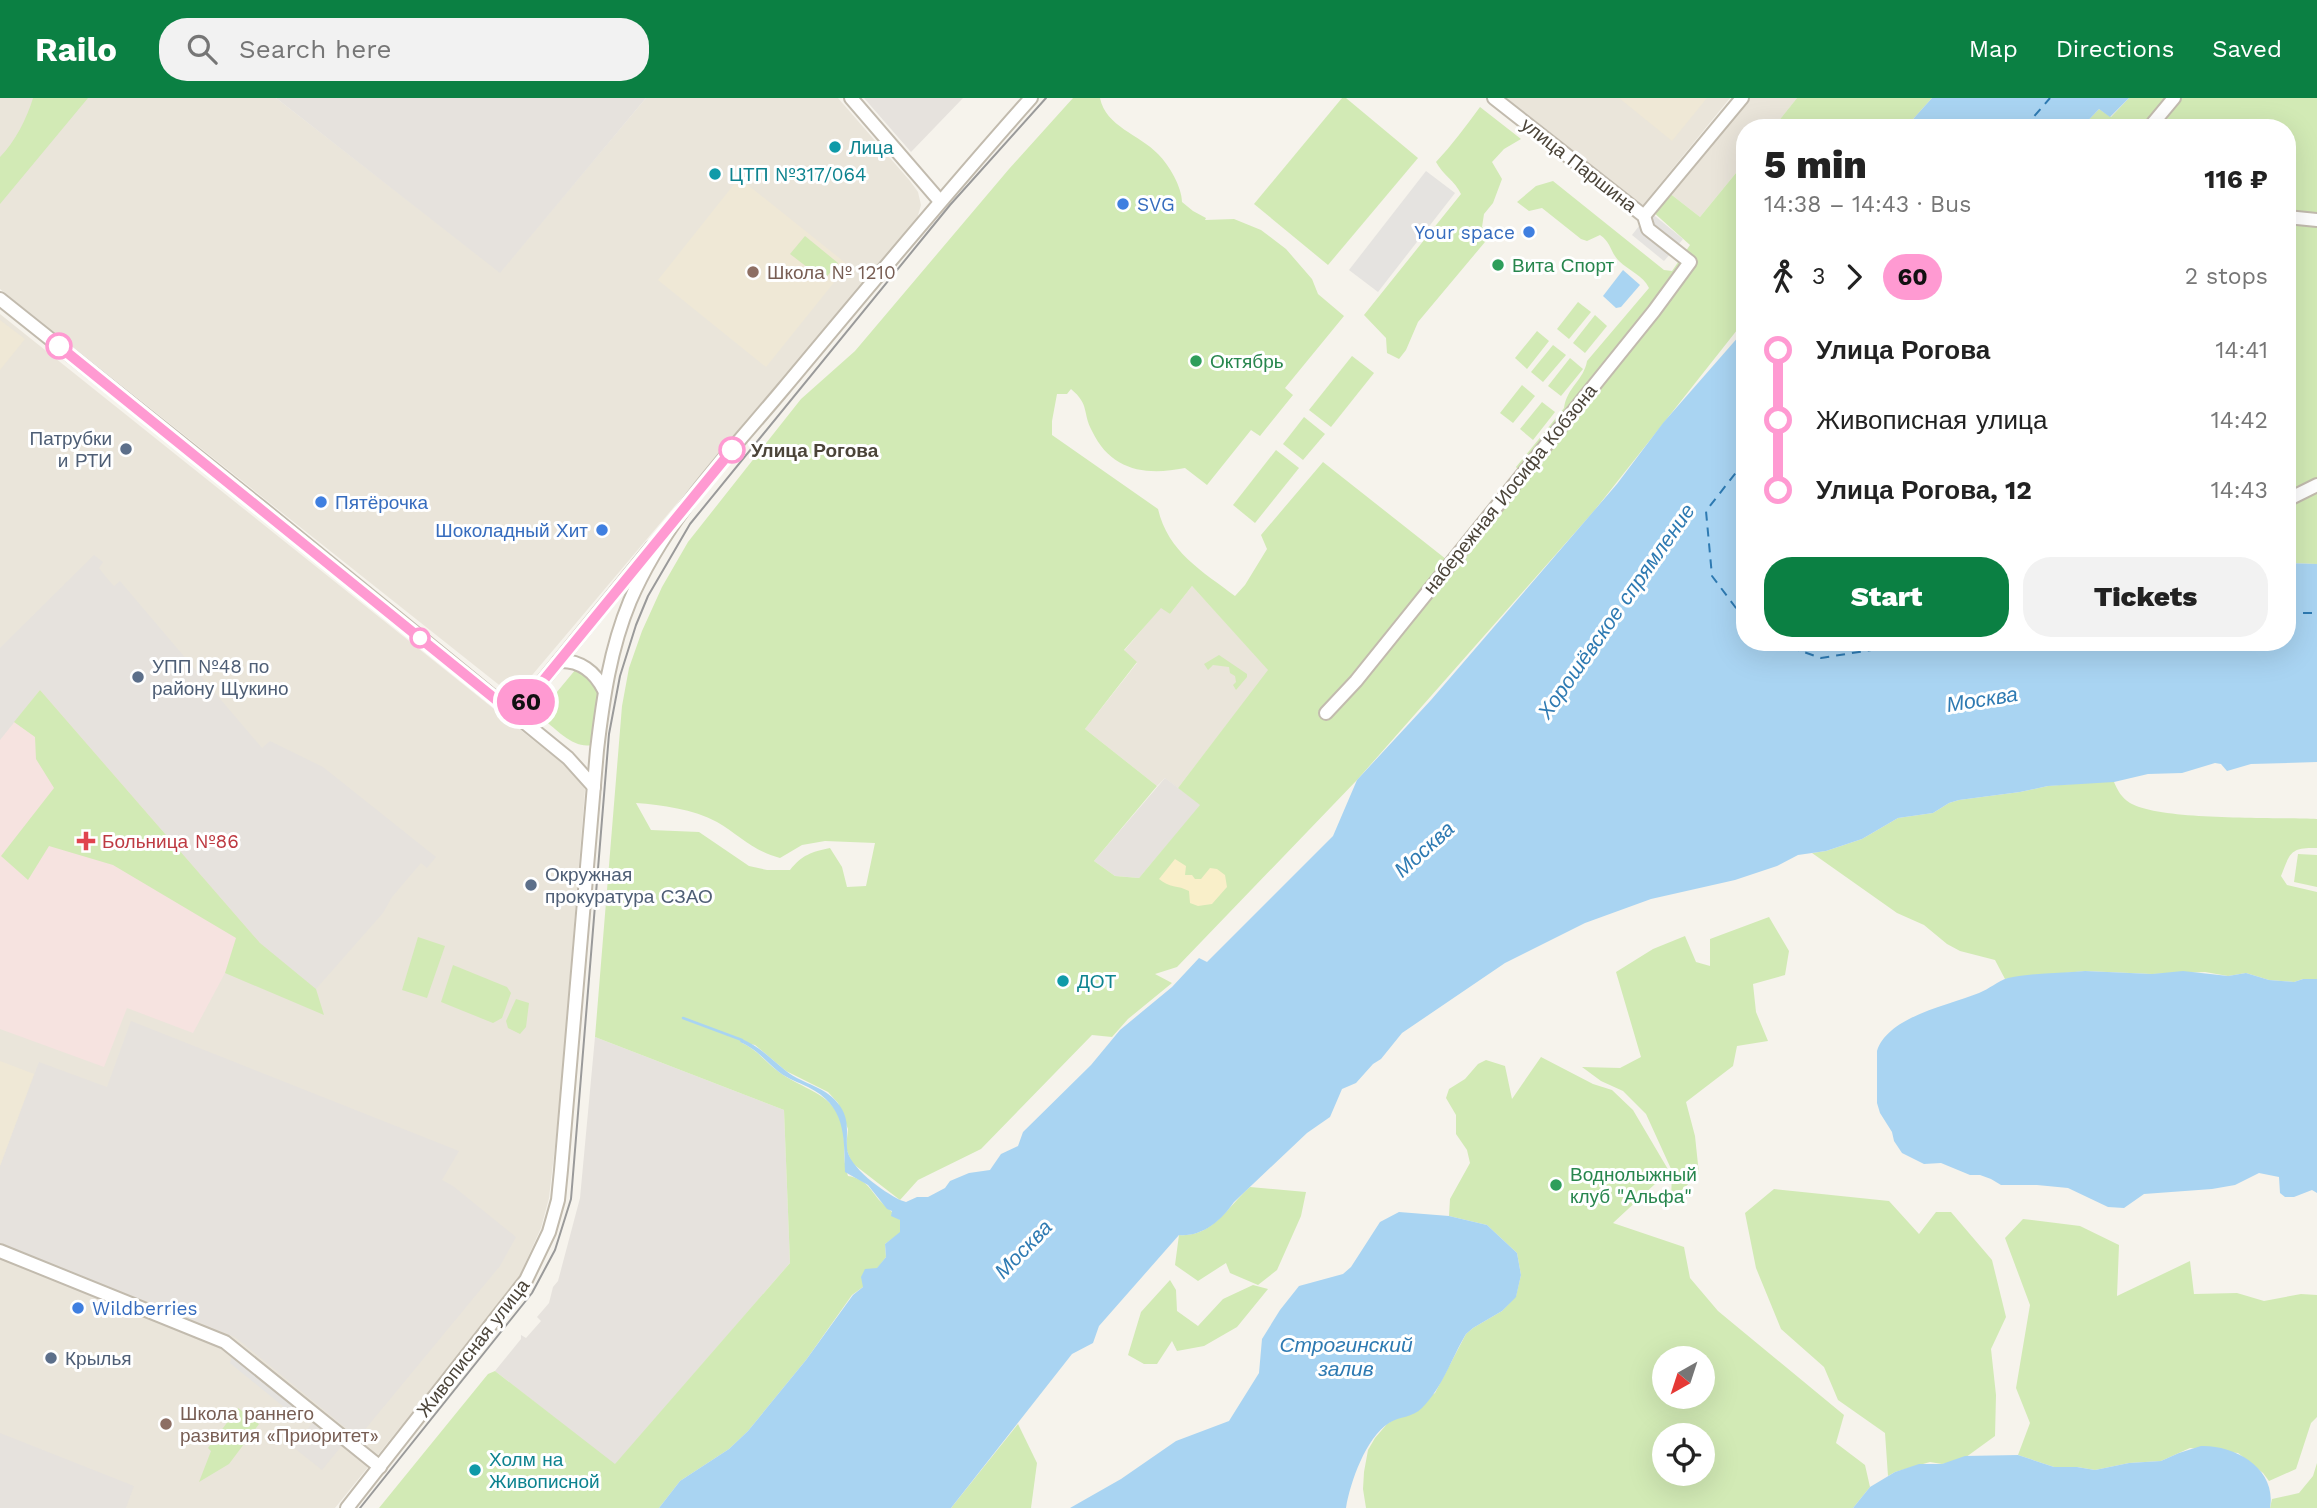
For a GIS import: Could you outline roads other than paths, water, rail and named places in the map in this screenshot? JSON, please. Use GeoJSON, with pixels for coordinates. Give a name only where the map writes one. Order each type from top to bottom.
{"type":"FeatureCollection","features":[{"type":"Feature","properties":{"kind":"street"},"geometry":{"type":"LineString","coordinates":[[851,98],[940,200]]}},
{"type":"Feature","properties":{"kind":"street","name":"Живописная улица"},"geometry":{"type":"LineString","coordinates":[[346,1508],[514,1298],[538,1258],[554,1216],[561,1171],[604,690],[615,644],[630,601],[676,517],[940,200],[1031,98]]}},
{"type":"Feature","properties":{"kind":"street","name":"улица Паршина"},"geometry":{"type":"LineString","coordinates":[[1494,98],[1644,216],[1648,229],[1690,262]]}},
{"type":"Feature","properties":{"kind":"street"},"geometry":{"type":"LineString","coordinates":[[1644,216],[1742,98]]}},
{"type":"Feature","properties":{"kind":"street"},"geometry":{"type":"LineString","coordinates":[[2156,119],[2174,98]]}},
{"type":"Feature","properties":{"kind":"street"},"geometry":{"type":"LineString","coordinates":[[2296,218],[2317,219]]}},
{"type":"Feature","properties":{"kind":"street","name":"набережная Иосифа Кобзона"},"geometry":{"type":"LineString","coordinates":[[1326,713],[1356,681],[1654,311],[1690,262]]}},
{"type":"Feature","properties":{"kind":"street"},"geometry":{"type":"LineString","coordinates":[[0,299],[568,758],[594,787]]}},
{"type":"Feature","properties":{"kind":"street"},"geometry":{"type":"LineString","coordinates":[[2296,496],[2317,485]]}},
{"type":"Feature","properties":{"kind":"street"},"geometry":{"type":"LineString","coordinates":[[515,715],[676,517]]}},
{"type":"Feature","properties":{"kind":"street"},"geometry":{"type":"LineString","coordinates":[[559,661],[581,664],[597,678],[604,690]]}},
{"type":"Feature","properties":{"kind":"street"},"geometry":{"type":"LineString","coordinates":[[568,758],[584,759],[597,750]]}},
{"type":"Feature","properties":{"kind":"street"},"geometry":{"type":"LineString","coordinates":[[0,1251],[225,1342],[380,1467]]}},
{"type":"Feature","properties":{"kind":"water"},"geometry":{"type":"Polygon","coordinates":[[[1932,98],[2129,98],[2110,117],[2099,109],[2090,119],[1913,119],[1932,98]]]}},
{"type":"Feature","properties":{"kind":"water"},"geometry":{"type":"Polygon","coordinates":[[[1623,270],[1640,285],[1621,307],[1616,308],[1603,296],[1623,270]]]}},
{"type":"Feature","properties":{"kind":"water"},"geometry":{"type":"Polygon","coordinates":[[[1736,340],[1736,651],[2296,651],[2296,563],[2317,564],[2317,762],[2251,764],[2227,771],[2221,764],[2215,763],[2182,773],[2148,774],[2114,782],[2048,786],[1959,800],[1933,813],[1898,818],[1862,839],[1826,851],[1798,855],[1777,866],[1735,880],[1651,899],[1585,923],[1505,963],[1402,1033],[1381,1059],[1356,1083],[1342,1089],[1330,1117],[1307,1133],[1217,1221],[1195,1233],[1179,1235],[1099,1326],[1093,1343],[1072,1354],[951,1508],[659,1508],[680,1481],[729,1449],[748,1431],[806,1360],[853,1295],[863,1287],[861,1277],[865,1269],[877,1268],[886,1257],[885,1244],[900,1232],[900,1220],[891,1216],[892,1211],[887,1209],[868,1185],[845,1172],[843,1134],[830,1103],[808,1087],[779,1072],[740,1042],[742,1039],[760,1049],[793,1076],[834,1099],[845,1117],[847,1148],[853,1163],[876,1185],[900,1200],[906,1202],[917,1197],[928,1197],[945,1188],[950,1181],[969,1173],[990,1170],[1001,1154],[1018,1146],[1023,1132],[1091,1065],[1120,1030],[1172,987],[1199,958],[1207,962],[1333,836],[1357,780],[1431,700],[1617,484],[1663,423],[1736,340]]]}},
{"type":"Feature","properties":{"kind":"water"},"geometry":{"type":"Polygon","coordinates":[[[2085,971],[2152,974],[2183,971],[2228,976],[2246,973],[2269,980],[2294,982],[2317,979],[2317,1193],[2312,1190],[2294,1197],[2285,1197],[2280,1193],[2279,1177],[2259,1173],[2235,1185],[2144,1194],[2124,1208],[2108,1207],[2068,1188],[2001,1185],[1991,1179],[1970,1175],[1941,1163],[1924,1164],[1902,1153],[1877,1103],[1877,1051],[1883,1039],[1906,1020],[1979,993],[2008,978],[2085,971]]]}},
{"type":"Feature","properties":{"kind":"water","name":"Строгинский залив"},"geometry":{"type":"Polygon","coordinates":[[[1399,1212],[1449,1216],[1487,1225],[1517,1253],[1521,1275],[1516,1297],[1502,1311],[1466,1334],[1441,1382],[1422,1408],[1414,1414],[1389,1423],[1373,1439],[1355,1474],[1346,1508],[1070,1508],[1121,1479],[1176,1441],[1229,1421],[1259,1373],[1262,1339],[1299,1286],[1343,1274],[1351,1267],[1380,1222],[1399,1212]]]}},
{"type":"Feature","properties":{"kind":"water"},"geometry":{"type":"Polygon","coordinates":[[[2201,1446],[2228,1450],[2251,1462],[2267,1482],[2270,1508],[1853,1508],[1870,1487],[1895,1472],[1919,1464],[1942,1464],[1965,1456],[2018,1455],[2054,1467],[2095,1470],[2129,1463],[2161,1461],[2201,1446]]]}},
{"type":"Feature","properties":{"kind":"waterway"},"geometry":{"type":"LineString","coordinates":[[683,1018],[742,1040]]}},
{"type":"Feature","properties":{"kind":"tram line"},"geometry":{"type":"LineString","coordinates":[[360,1508],[532,1293],[555,1250],[571,1199],[609,734],[620,676],[648,596],[690,524],[950,205],[1046,98]]}},
{"type":"Feature","properties":{"kind":"place","name":"Лица"},"geometry":{"type":"Point","coordinates":[835,147]}},
{"type":"Feature","properties":{"kind":"place","name":"ЦТП №317/064"},"geometry":{"type":"Point","coordinates":[715,174]}},
{"type":"Feature","properties":{"kind":"place","name":"SVG"},"geometry":{"type":"Point","coordinates":[1123,204]}},
{"type":"Feature","properties":{"kind":"place","name":"Your space"},"geometry":{"type":"Point","coordinates":[1529,232]}},
{"type":"Feature","properties":{"kind":"place","name":"Вита Спорт"},"geometry":{"type":"Point","coordinates":[1498,265]}},
{"type":"Feature","properties":{"kind":"place","name":"Школа № 1210"},"geometry":{"type":"Point","coordinates":[753,272]}},
{"type":"Feature","properties":{"kind":"place","name":"Октябрь"},"geometry":{"type":"Point","coordinates":[1196,361]}},
{"type":"Feature","properties":{"kind":"place","name":"Патрубки и РТИ"},"geometry":{"type":"Point","coordinates":[126,449]}},
{"type":"Feature","properties":{"kind":"place","name":"Улица Рогова"},"geometry":{"type":"Point","coordinates":[732,450]}},
{"type":"Feature","properties":{"kind":"place","name":"Пятёрочка"},"geometry":{"type":"Point","coordinates":[321,502]}},
{"type":"Feature","properties":{"kind":"place","name":"Шоколадный Хит"},"geometry":{"type":"Point","coordinates":[602,530]}},
{"type":"Feature","properties":{"kind":"place","name":"УПП №48 по району Щукино"},"geometry":{"type":"Point","coordinates":[138,677]}},
{"type":"Feature","properties":{"kind":"place","name":"Больница №86"},"geometry":{"type":"Point","coordinates":[86,841]}},
{"type":"Feature","properties":{"kind":"place","name":"Окружная прокуратура СЗАО"},"geometry":{"type":"Point","coordinates":[531,885]}},
{"type":"Feature","properties":{"kind":"place","name":"ДОТ"},"geometry":{"type":"Point","coordinates":[1063,981]}},
{"type":"Feature","properties":{"kind":"place","name":"Воднолыжный клуб \"Альфа\""},"geometry":{"type":"Point","coordinates":[1556,1185]}},
{"type":"Feature","properties":{"kind":"place","name":"Wildberries"},"geometry":{"type":"Point","coordinates":[78,1308]}},
{"type":"Feature","properties":{"kind":"place","name":"Крылья"},"geometry":{"type":"Point","coordinates":[51,1358]}},
{"type":"Feature","properties":{"kind":"place","name":"Школа раннего развития «Приоритет»"},"geometry":{"type":"Point","coordinates":[166,1424]}},
{"type":"Feature","properties":{"kind":"place","name":"Холм на Живописной"},"geometry":{"type":"Point","coordinates":[475,1470]}},
{"type":"Feature","properties":{"kind":"water label","name":"Хорошёвское спрямление"},"geometry":{"type":"Point","coordinates":[1616,611]}},
{"type":"Feature","properties":{"kind":"water label","name":"Москва"},"geometry":{"type":"Point","coordinates":[1982,699]}},
{"type":"Feature","properties":{"kind":"water label","name":"Москва"},"geometry":{"type":"Point","coordinates":[1424,849]}},
{"type":"Feature","properties":{"kind":"water label","name":"Москва"},"geometry":{"type":"Point","coordinates":[1023,1249]}}]}
